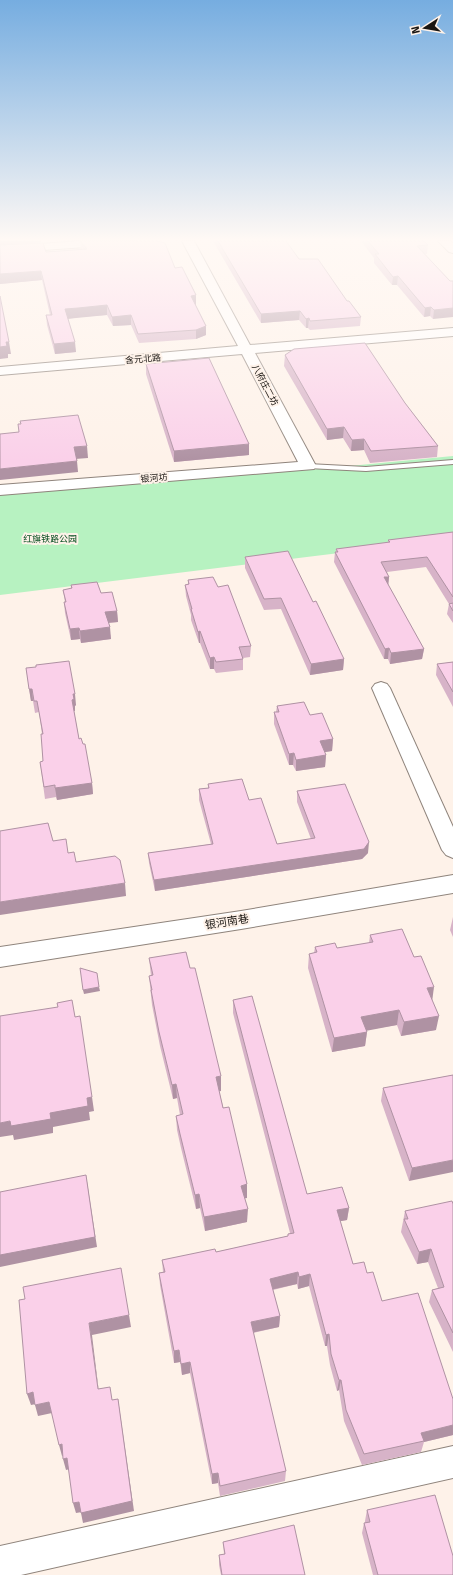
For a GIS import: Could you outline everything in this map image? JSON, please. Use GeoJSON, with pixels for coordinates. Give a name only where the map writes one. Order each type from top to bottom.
{"type":"FeatureCollection","features":[{"type":"Feature","properties":{"kind":"street","name":"八府庄二坊"},"geometry":{"type":"LineString","coordinates":[[228,314],[308,466]]}},
{"type":"Feature","properties":{"kind":"street","name":"含元北路"},"geometry":{"type":"LineString","coordinates":[[0,371],[453,332]]}},
{"type":"Feature","properties":{"kind":"street","name":"银河坊"},"geometry":{"type":"LineString","coordinates":[[0,490],[308,466]]}},
{"type":"Feature","properties":{"kind":"street"},"geometry":{"type":"LineString","coordinates":[[381,688],[453,850]]}},
{"type":"Feature","properties":{"kind":"street","name":"银河南巷"},"geometry":{"type":"LineString","coordinates":[[0,957],[241,920],[453,884]]}},
{"type":"Feature","properties":{"kind":"street"},"geometry":{"type":"LineString","coordinates":[[0,1563],[453,1462]]}},
{"type":"Feature","properties":{"kind":"lane"},"geometry":{"type":"LineString","coordinates":[[308,466],[366,469],[453,462]]}},
{"type":"Feature","properties":{"kind":"green space","name":"红旗铁路公园"},"geometry":{"type":"Polygon","coordinates":[[[453,456],[453,539],[0,595],[0,492],[308,470],[453,456]]]}},
{"type":"Feature","properties":{"kind":"building"},"geometry":{"type":"Polygon","coordinates":[[[0,314],[4,314],[9,342],[6,342],[7,346],[0,347],[0,314]]]}},
{"type":"Feature","properties":{"kind":"building"},"geometry":{"type":"Polygon","coordinates":[[[67,314],[75,342],[54,344],[46,315],[67,314]]]}},
{"type":"Feature","properties":{"kind":"building"},"geometry":{"type":"Polygon","coordinates":[[[111,314],[200,314],[206,326],[196,330],[138,334],[131,315],[112,317],[111,314]]]}},
{"type":"Feature","properties":{"kind":"building"},"geometry":{"type":"Polygon","coordinates":[[[303,314],[359,314],[361,317],[310,321],[309,318],[306,319],[303,314]]]}},
{"type":"Feature","properties":{"kind":"building"},"geometry":{"type":"Polygon","coordinates":[[[365,343],[405,403],[438,446],[371,451],[364,439],[352,440],[344,427],[327,429],[285,355],[294,349],[365,343]]]}},
{"type":"Feature","properties":{"kind":"building"},"geometry":{"type":"Polygon","coordinates":[[[209,358],[249,444],[174,451],[146,364],[209,358]]]}},
{"type":"Feature","properties":{"kind":"building"},"geometry":{"type":"Polygon","coordinates":[[[78,415],[87,446],[74,447],[77,461],[0,469],[0,434],[19,432],[18,424],[21,424],[20,421],[78,415]]]}},
{"type":"Feature","properties":{"kind":"building"},"geometry":{"type":"Polygon","coordinates":[[[453,532],[453,597],[427,557],[381,562],[389,577],[384,577],[424,649],[391,653],[389,648],[385,649],[335,552],[338,552],[336,549],[390,542],[388,540],[453,532]]]}},
{"type":"Feature","properties":{"kind":"building"},"geometry":{"type":"Polygon","coordinates":[[[288,551],[313,602],[316,601],[344,659],[311,664],[281,598],[264,599],[245,557],[288,551]]]}},
{"type":"Feature","properties":{"kind":"building"},"geometry":{"type":"Polygon","coordinates":[[[213,577],[218,587],[228,585],[251,646],[239,647],[243,659],[216,662],[214,657],[210,658],[200,631],[198,632],[185,585],[189,584],[188,580],[213,577]]]}},
{"type":"Feature","properties":{"kind":"building"},"geometry":{"type":"Polygon","coordinates":[[[97,582],[101,593],[112,592],[117,611],[105,612],[110,627],[80,631],[79,628],[70,629],[63,590],[72,588],[71,585],[97,582]]]}},
{"type":"Feature","properties":{"kind":"building"},"geometry":{"type":"Polygon","coordinates":[[[453,603],[453,611],[449,604],[453,603]]]}},
{"type":"Feature","properties":{"kind":"building"},"geometry":{"type":"Polygon","coordinates":[[[69,661],[75,694],[73,694],[74,699],[72,700],[79,739],[81,738],[83,744],[85,744],[92,783],[55,788],[55,785],[44,787],[40,762],[43,761],[41,734],[43,734],[37,701],[34,701],[32,689],[29,689],[26,668],[36,667],[36,665],[69,661]]]}},
{"type":"Feature","properties":{"kind":"building"},"geometry":{"type":"Polygon","coordinates":[[[453,662],[453,692],[437,664],[453,662]]]}},
{"type":"Feature","properties":{"kind":"building"},"geometry":{"type":"Polygon","coordinates":[[[304,702],[310,715],[322,713],[333,739],[320,741],[326,755],[296,760],[294,753],[289,754],[274,712],[279,712],[277,706],[304,702]]]}},
{"type":"Feature","properties":{"kind":"building"},"geometry":{"type":"Polygon","coordinates":[[[242,779],[249,800],[261,798],[277,844],[315,838],[297,791],[345,784],[369,842],[364,849],[154,880],[148,853],[213,844],[199,789],[209,788],[208,784],[242,779]]]}},
{"type":"Feature","properties":{"kind":"building"},"geometry":{"type":"Polygon","coordinates":[[[48,823],[53,841],[66,839],[68,853],[74,852],[76,862],[115,856],[120,860],[125,883],[0,902],[0,831],[48,823]]]}},
{"type":"Feature","properties":{"kind":"building"},"geometry":{"type":"Polygon","coordinates":[[[402,929],[414,957],[421,956],[434,987],[427,988],[439,1016],[404,1022],[399,1010],[361,1017],[367,1032],[334,1038],[309,954],[317,952],[315,947],[335,943],[337,948],[373,942],[370,935],[402,929]]]}},
{"type":"Feature","properties":{"kind":"building"},"geometry":{"type":"Polygon","coordinates":[[[186,952],[190,968],[195,968],[221,1076],[216,1077],[223,1108],[229,1107],[247,1184],[241,1186],[248,1209],[204,1217],[199,1194],[195,1195],[180,1134],[176,1116],[183,1114],[176,1084],[172,1085],[159,1032],[149,976],[153,975],[149,958],[186,952]]]}},
{"type":"Feature","properties":{"kind":"building"},"geometry":{"type":"Polygon","coordinates":[[[80,968],[97,973],[99,987],[83,990],[80,968]]]}},
{"type":"Feature","properties":{"kind":"building"},"geometry":{"type":"Polygon","coordinates":[[[252,996],[307,1194],[342,1187],[349,1208],[337,1210],[353,1264],[364,1262],[367,1273],[373,1272],[382,1301],[418,1293],[453,1399],[453,1425],[421,1433],[424,1441],[364,1454],[346,1410],[341,1380],[339,1380],[331,1354],[329,1334],[326,1335],[310,1274],[299,1277],[298,1272],[270,1279],[280,1316],[251,1322],[286,1471],[220,1486],[218,1473],[212,1474],[190,1362],[181,1364],[179,1350],[174,1351],[159,1273],[165,1272],[162,1260],[215,1249],[216,1252],[288,1236],[288,1234],[294,1233],[233,1000],[252,996]]]}},
{"type":"Feature","properties":{"kind":"building"},"geometry":{"type":"Polygon","coordinates":[[[72,1000],[75,1017],[80,1016],[92,1097],[87,1098],[88,1106],[50,1113],[51,1119],[11,1126],[10,1121],[0,1123],[0,1016],[58,1007],[57,1003],[72,1000]]]}},
{"type":"Feature","properties":{"kind":"building"},"geometry":{"type":"Polygon","coordinates":[[[453,1075],[453,1160],[412,1168],[383,1088],[453,1075]]]}},
{"type":"Feature","properties":{"kind":"building"},"geometry":{"type":"Polygon","coordinates":[[[86,1175],[95,1237],[0,1255],[0,1192],[86,1175]]]}},
{"type":"Feature","properties":{"kind":"building"},"geometry":{"type":"Polygon","coordinates":[[[452,1201],[453,1333],[432,1290],[444,1287],[431,1249],[419,1252],[404,1219],[408,1219],[405,1211],[452,1201]]]}},
{"type":"Feature","properties":{"kind":"building"},"geometry":{"type":"Polygon","coordinates":[[[121,1268],[129,1315],[89,1323],[98,1389],[110,1387],[112,1400],[118,1399],[132,1501],[81,1513],[79,1502],[73,1503],[67,1458],[63,1459],[62,1444],[59,1445],[49,1402],[35,1405],[33,1392],[27,1394],[19,1300],[25,1299],[23,1287],[121,1268]]]}},
{"type":"Feature","properties":{"kind":"building"},"geometry":{"type":"Polygon","coordinates":[[[435,1495],[453,1556],[453,1575],[378,1575],[364,1523],[370,1522],[367,1510],[435,1495]]]}},
{"type":"Feature","properties":{"kind":"building"},"geometry":{"type":"Polygon","coordinates":[[[294,1525],[305,1575],[222,1575],[219,1555],[225,1554],[223,1542],[294,1525]]]}}]}
